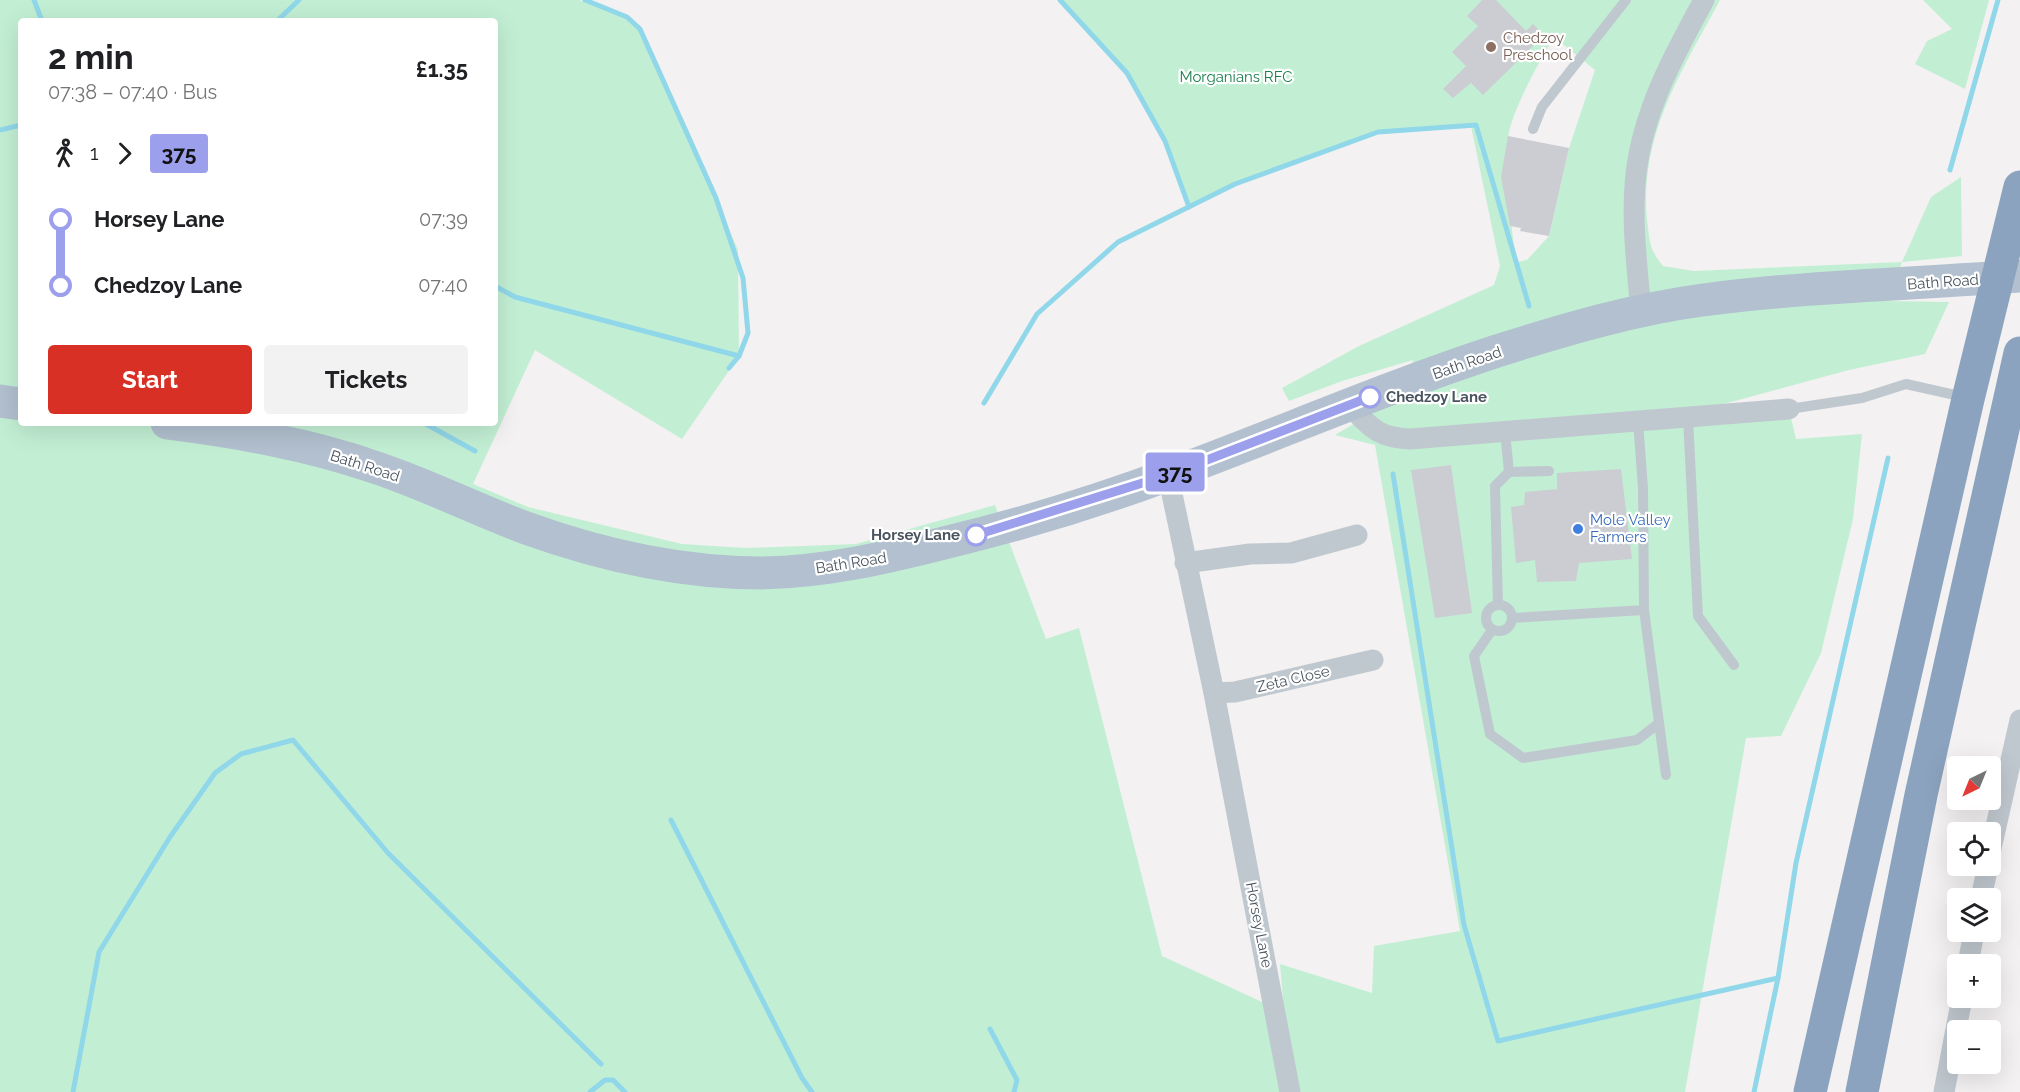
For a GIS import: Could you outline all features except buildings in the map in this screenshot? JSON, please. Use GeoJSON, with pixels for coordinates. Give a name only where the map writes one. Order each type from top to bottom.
{"type":"FeatureCollection","features":[{"type":"Feature","properties":{"kind":"highway"},"geometry":{"type":"LineString","coordinates":[[1810,1092],[1968,399],[2020,187]]}},
{"type":"Feature","properties":{"kind":"highway"},"geometry":{"type":"LineString","coordinates":[[1862,1092],[1921,795],[2020,353]]}},
{"type":"Feature","properties":{"kind":"main road","name":"Bath Road"},"geometry":{"type":"LineString","coordinates":[[186,426],[251,436],[374,466],[528,529],[638,559],[705,570],[764,573],[823,569],[878,559],[993,531],[1168,475],[1349,405],[1500,351],[1641,311],[1703,300],[2020,276]]}},
{"type":"Feature","properties":{"kind":"main road"},"geometry":{"type":"LineString","coordinates":[[0,401],[18,404]]}},
{"type":"Feature","properties":{"kind":"street"},"geometry":{"type":"LineString","coordinates":[[1641,311],[1635,255],[1636,173],[1644,131],[1660,82],[1704,0]]}},
{"type":"Feature","properties":{"kind":"street"},"geometry":{"type":"LineString","coordinates":[[1349,405],[1373,430],[1390,439],[1789,410]]}},
{"type":"Feature","properties":{"kind":"street","name":"Horsey Lane"},"geometry":{"type":"LineString","coordinates":[[1168,475],[1214,693],[1290,1092]]}},
{"type":"Feature","properties":{"kind":"street"},"geometry":{"type":"LineString","coordinates":[[1185,562],[1249,546],[1291,552],[1357,535]]}},
{"type":"Feature","properties":{"kind":"street","name":"Zeta Close"},"geometry":{"type":"LineString","coordinates":[[1214,693],[1235,692],[1373,660]]}},
{"type":"Feature","properties":{"kind":"street"},"geometry":{"type":"LineString","coordinates":[[1997,822],[2020,720]]}},
{"type":"Feature","properties":{"kind":"street"},"geometry":{"type":"LineString","coordinates":[[1944,1092],[1960,1008]]}},
{"type":"Feature","properties":{"kind":"lane"},"geometry":{"type":"LineString","coordinates":[[1533,129],[1542,107],[1626,0]]}},
{"type":"Feature","properties":{"kind":"lane"},"geometry":{"type":"LineString","coordinates":[[1789,410],[1863,398],[1906,384],[1968,399]]}},
{"type":"Feature","properties":{"kind":"lane"},"geometry":{"type":"LineString","coordinates":[[1688,418],[1692,457],[1698,616],[1734,665]]}},
{"type":"Feature","properties":{"kind":"lane"},"geometry":{"type":"LineString","coordinates":[[1638,421],[1643,488],[1644,610],[1666,775]]}},
{"type":"Feature","properties":{"kind":"lane"},"geometry":{"type":"LineString","coordinates":[[1505,432],[1509,472]]}},
{"type":"Feature","properties":{"kind":"lane"},"geometry":{"type":"LineString","coordinates":[[1498,605],[1495,486],[1509,472],[1549,471]]}},
{"type":"Feature","properties":{"kind":"lane"},"geometry":{"type":"LineString","coordinates":[[1492,630],[1485,618],[1487,612],[1498,605],[1505,606],[1512,618]]}},
{"type":"Feature","properties":{"kind":"lane"},"geometry":{"type":"LineString","coordinates":[[1512,618],[1644,610]]}},
{"type":"Feature","properties":{"kind":"lane"},"geometry":{"type":"LineString","coordinates":[[1492,630],[1506,630],[1512,618]]}},
{"type":"Feature","properties":{"kind":"lane"},"geometry":{"type":"LineString","coordinates":[[1492,630],[1474,656],[1490,734],[1523,758],[1637,740],[1658,724]]}},
{"type":"Feature","properties":{"kind":"green space","name":"Morganians RFC"},"geometry":{"type":"Polygon","coordinates":[[[0,0],[579,0],[627,17],[640,29],[738,250],[739,356],[682,439],[535,350],[473,484],[528,507],[682,544],[746,548],[856,544],[995,505],[1046,639],[1079,628],[1162,956],[1284,1012],[1280,964],[1372,993],[1374,946],[1460,931],[1375,445],[1335,435],[1405,394],[1413,360],[1342,381],[1289,401],[1282,388],[1359,346],[1494,285],[1500,266],[1471,126],[1378,132],[1235,184],[1189,207],[1165,141],[1127,73],[1060,0],[1720,0],[1691,52],[1666,105],[1650,160],[1646,189],[1647,220],[1651,245],[1658,260],[1663,266],[1694,271],[1902,262],[1888,301],[1949,302],[1925,354],[1849,370],[1720,405],[1789,409],[1796,439],[1862,434],[1853,519],[1821,653],[1781,736],[1746,738],[1685,1092],[0,1092],[0,0]],[[1554,37],[1534,72],[1514,115],[1508,138],[1507,169],[1517,262],[1527,260],[1549,236],[1569,148],[1595,70],[1554,37]]]}},
{"type":"Feature","properties":{"kind":"green space"},"geometry":{"type":"Polygon","coordinates":[[[1923,0],[1989,0],[1965,89],[1915,64],[1927,41],[1952,29],[1923,0]]]}},
{"type":"Feature","properties":{"kind":"green space"},"geometry":{"type":"Polygon","coordinates":[[[1961,177],[1962,256],[1902,262],[1931,197],[1961,177]]]}},
{"type":"Feature","properties":{"kind":"waterway"},"geometry":{"type":"LineString","coordinates":[[34,0],[41,18]]}},
{"type":"Feature","properties":{"kind":"waterway"},"geometry":{"type":"LineString","coordinates":[[280,18],[299,0]]}},
{"type":"Feature","properties":{"kind":"waterway"},"geometry":{"type":"LineString","coordinates":[[585,0],[627,17],[640,29],[716,198],[743,278],[748,333],[739,356]]}},
{"type":"Feature","properties":{"kind":"waterway"},"geometry":{"type":"LineString","coordinates":[[1060,0],[1127,73],[1165,141],[1189,207]]}},
{"type":"Feature","properties":{"kind":"waterway"},"geometry":{"type":"LineString","coordinates":[[1950,170],[1998,0]]}},
{"type":"Feature","properties":{"kind":"waterway"},"geometry":{"type":"LineString","coordinates":[[984,403],[1037,314],[1118,242],[1235,184],[1378,132],[1476,125],[1529,306]]}},
{"type":"Feature","properties":{"kind":"waterway"},"geometry":{"type":"LineString","coordinates":[[0,130],[18,126]]}},
{"type":"Feature","properties":{"kind":"waterway"},"geometry":{"type":"LineString","coordinates":[[498,288],[515,297],[739,356],[729,368]]}},
{"type":"Feature","properties":{"kind":"waterway"},"geometry":{"type":"LineString","coordinates":[[429,426],[475,451]]}},
{"type":"Feature","properties":{"kind":"waterway"},"geometry":{"type":"LineString","coordinates":[[1754,1092],[1778,978],[1796,863],[1888,458]]}},
{"type":"Feature","properties":{"kind":"waterway"},"geometry":{"type":"LineString","coordinates":[[1393,474],[1464,925],[1498,1041],[1778,978]]}},
{"type":"Feature","properties":{"kind":"waterway"},"geometry":{"type":"LineString","coordinates":[[73,1092],[99,952],[170,837],[215,773],[241,754],[293,740],[388,853],[601,1064]]}},
{"type":"Feature","properties":{"kind":"waterway"},"geometry":{"type":"LineString","coordinates":[[671,820],[802,1078],[812,1092]]}},
{"type":"Feature","properties":{"kind":"waterway"},"geometry":{"type":"LineString","coordinates":[[990,1029],[1017,1080],[1014,1092]]}},
{"type":"Feature","properties":{"kind":"waterway"},"geometry":{"type":"LineString","coordinates":[[590,1092],[605,1080],[613,1080],[625,1092]]}},
{"type":"Feature","properties":{"kind":"bus line","name":"375"},"geometry":{"type":"LineString","coordinates":[[976,535],[1168,475],[1370,397]]}},
{"type":"Feature","properties":{"kind":"place","name":"Chedzoy Preschool"},"geometry":{"type":"Point","coordinates":[1491,47]}},
{"type":"Feature","properties":{"kind":"place","name":"Chedzoy Lane"},"geometry":{"type":"Point","coordinates":[1370,397]}},
{"type":"Feature","properties":{"kind":"place","name":"Mole Valley Farmers"},"geometry":{"type":"Point","coordinates":[1578,529]}},
{"type":"Feature","properties":{"kind":"place","name":"Horsey Lane"},"geometry":{"type":"Point","coordinates":[976,535]}}]}
